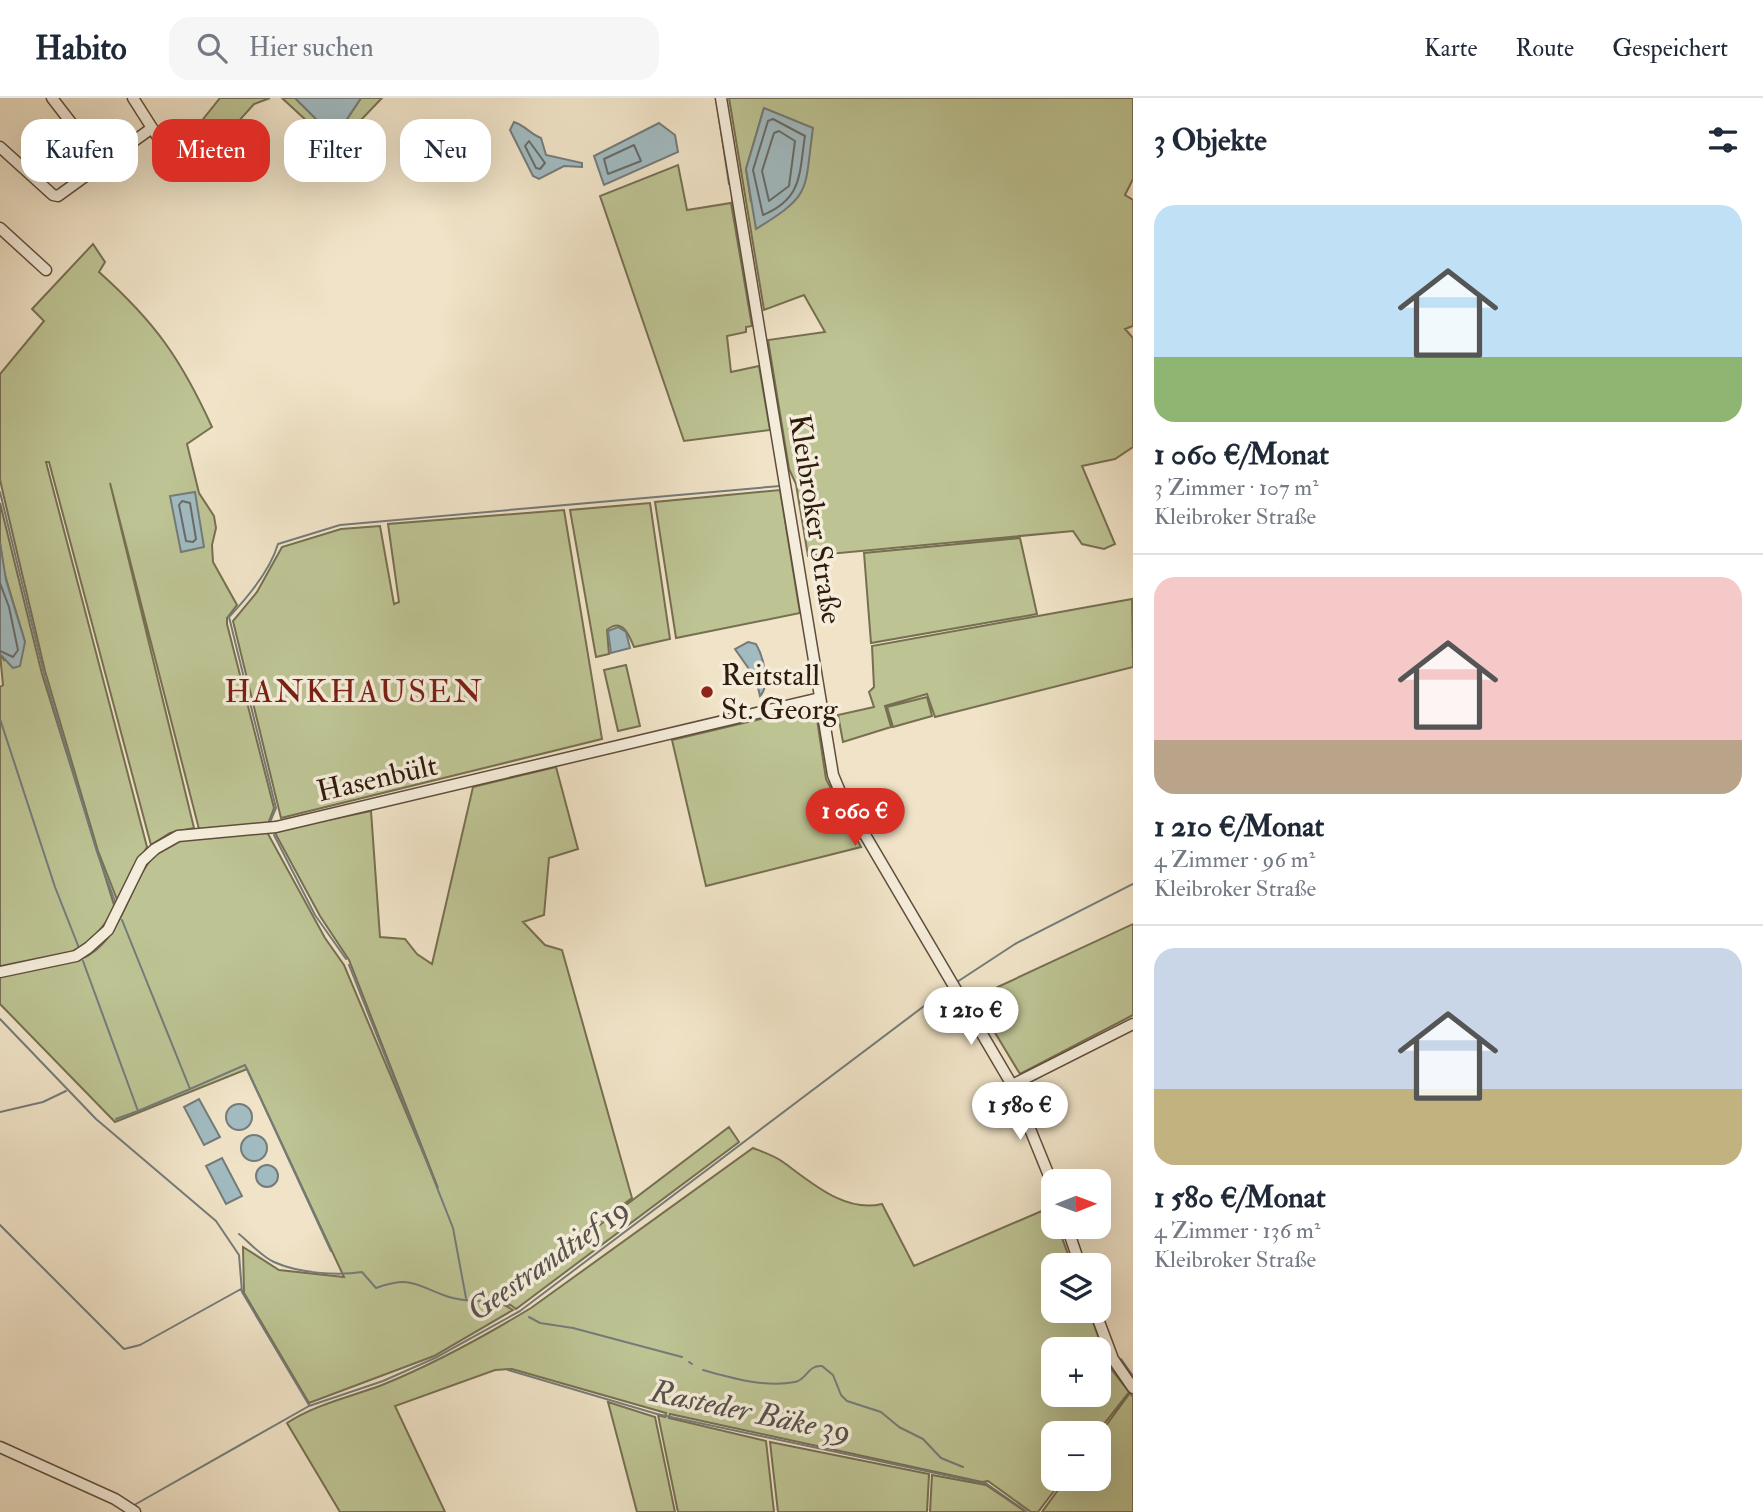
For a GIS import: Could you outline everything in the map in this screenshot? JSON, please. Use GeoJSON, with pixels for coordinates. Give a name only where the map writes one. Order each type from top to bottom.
{"type":"FeatureCollection","features":[{"type":"Feature","properties":{"kind":"street"},"geometry":{"type":"LineString","coordinates":[[52,98],[68,119]]}},
{"type":"Feature","properties":{"kind":"street"},"geometry":{"type":"LineString","coordinates":[[133,98],[152,128],[138,138]]}},
{"type":"Feature","properties":{"kind":"street","name":"Kleibroker Straße"},"geometry":{"type":"LineString","coordinates":[[721,98],[829,758],[841,794],[1012,1085],[1046,1169]]}},
{"type":"Feature","properties":{"kind":"street"},"geometry":{"type":"LineString","coordinates":[[3,151],[21,167]]}},
{"type":"Feature","properties":{"kind":"street"},"geometry":{"type":"LineString","coordinates":[[0,166],[3,151]]}},
{"type":"Feature","properties":{"kind":"street"},"geometry":{"type":"LineString","coordinates":[[38,182],[58,196],[78,182]]}},
{"type":"Feature","properties":{"kind":"street"},"geometry":{"type":"LineString","coordinates":[[0,228],[46,270]]}},
{"type":"Feature","properties":{"kind":"street","name":"Hasenbült"},"geometry":{"type":"LineString","coordinates":[[0,972],[76,956],[88,948],[108,930],[142,861],[155,849],[178,836],[276,827],[820,698]]}},
{"type":"Feature","properties":{"kind":"street"},"geometry":{"type":"LineString","coordinates":[[1012,1085],[1133,1024]]}},
{"type":"Feature","properties":{"kind":"street"},"geometry":{"type":"LineString","coordinates":[[1100,1323],[1113,1359],[1133,1388]]}},
{"type":"Feature","properties":{"kind":"street"},"geometry":{"type":"LineString","coordinates":[[0,1447],[115,1499],[135,1512]]}},
{"type":"Feature","properties":{"kind":"green space"},"geometry":{"type":"Polygon","coordinates":[[[220,98],[270,98],[254,104],[241,119],[203,119],[220,98]]]}},
{"type":"Feature","properties":{"kind":"green space"},"geometry":{"type":"Polygon","coordinates":[[[282,98],[295,98],[316,119],[305,119],[282,98]]]}},
{"type":"Feature","properties":{"kind":"green space"},"geometry":{"type":"Polygon","coordinates":[[[361,98],[382,98],[362,119],[347,119],[361,98]]]}},
{"type":"Feature","properties":{"kind":"green space"},"geometry":{"type":"Polygon","coordinates":[[[729,98],[1133,98],[1133,179],[1125,195],[1133,200],[1133,326],[1125,329],[1133,338],[1133,447],[1115,459],[1082,466],[1115,544],[1104,549],[1082,544],[1073,531],[808,556],[796,484],[789,469],[768,340],[825,332],[804,295],[764,310],[729,98]],[[764,108],[746,169],[751,202],[764,108]]]}},
{"type":"Feature","properties":{"kind":"green space"},"geometry":{"type":"Polygon","coordinates":[[[678,165],[687,210],[731,203],[752,326],[746,327],[746,332],[727,336],[731,372],[759,366],[770,430],[684,441],[600,196],[678,165]]]}},
{"type":"Feature","properties":{"kind":"green space"},"geometry":{"type":"Polygon","coordinates":[[[93,244],[105,262],[99,272],[136,308],[165,343],[189,381],[212,427],[187,444],[199,493],[214,516],[216,528],[212,545],[213,562],[237,605],[227,618],[227,624],[274,808],[268,824],[199,829],[110,483],[194,828],[170,833],[151,845],[49,462],[46,462],[147,847],[118,902],[98,851],[45,671],[0,480],[0,374],[44,321],[32,309],[93,244]]]}},
{"type":"Feature","properties":{"kind":"green space"},"geometry":{"type":"Polygon","coordinates":[[[780,490],[800,613],[676,638],[655,502],[780,490]]]}},
{"type":"Feature","properties":{"kind":"green space"},"geometry":{"type":"Polygon","coordinates":[[[0,503],[42,674],[115,908],[92,938],[66,954],[0,967],[0,687],[3,685],[0,654],[4,660],[25,642],[4,572],[0,543],[0,503]]]}},
{"type":"Feature","properties":{"kind":"green space"},"geometry":{"type":"Polygon","coordinates":[[[650,503],[670,639],[634,647],[624,629],[617,625],[607,630],[609,654],[596,657],[570,510],[650,503]]]}},
{"type":"Feature","properties":{"kind":"green space"},"geometry":{"type":"Polygon","coordinates":[[[564,510],[602,739],[281,818],[233,621],[257,592],[282,547],[341,529],[380,526],[394,604],[399,602],[388,524],[564,510]]]}},
{"type":"Feature","properties":{"kind":"green space"},"geometry":{"type":"Polygon","coordinates":[[[1020,538],[1037,614],[871,643],[864,553],[1020,538]]]}},
{"type":"Feature","properties":{"kind":"green space"},"geometry":{"type":"Polygon","coordinates":[[[1132,599],[1133,667],[935,717],[927,694],[885,706],[891,727],[843,742],[838,715],[874,707],[869,692],[874,687],[872,646],[1132,599]]]}},
{"type":"Feature","properties":{"kind":"green space"},"geometry":{"type":"Polygon","coordinates":[[[626,665],[640,726],[618,731],[604,670],[626,665]]]}},
{"type":"Feature","properties":{"kind":"green space"},"geometry":{"type":"Polygon","coordinates":[[[927,697],[932,716],[893,727],[887,707],[927,697]]]}},
{"type":"Feature","properties":{"kind":"green space"},"geometry":{"type":"Polygon","coordinates":[[[815,706],[826,779],[861,847],[706,886],[672,740],[815,706]]]}},
{"type":"Feature","properties":{"kind":"green space"},"geometry":{"type":"Polygon","coordinates":[[[556,767],[578,849],[549,858],[544,915],[523,922],[545,945],[562,950],[632,1198],[503,1293],[501,1303],[513,1310],[434,1356],[309,1403],[244,1293],[243,1247],[279,1270],[344,1277],[247,1069],[115,1122],[0,1004],[0,977],[80,959],[102,945],[121,917],[143,872],[162,849],[198,837],[267,832],[325,938],[344,965],[438,1188],[349,960],[320,916],[274,831],[371,811],[380,937],[405,939],[417,954],[432,964],[473,787],[556,767]]]}},
{"type":"Feature","properties":{"kind":"green space"},"geometry":{"type":"Polygon","coordinates":[[[1133,924],[1133,1015],[1020,1074],[974,998],[1133,924]]]}},
{"type":"Feature","properties":{"kind":"green space"},"geometry":{"type":"Polygon","coordinates":[[[729,1127],[739,1142],[516,1309],[505,1301],[506,1296],[729,1127]]]}},
{"type":"Feature","properties":{"kind":"green space"},"geometry":{"type":"Polygon","coordinates":[[[753,1148],[780,1160],[817,1187],[842,1200],[868,1206],[882,1204],[914,1266],[1041,1211],[1041,1239],[1062,1239],[1068,1253],[1041,1253],[1041,1323],[1093,1323],[1098,1337],[1041,1337],[1041,1407],[1111,1407],[1111,1369],[1129,1392],[1106,1421],[1041,1421],[1041,1491],[1054,1491],[1038,1512],[1031,1512],[988,1481],[982,1482],[670,1414],[669,1418],[766,1441],[774,1512],[678,1512],[658,1415],[665,1417],[666,1413],[512,1369],[495,1370],[395,1406],[445,1512],[340,1512],[287,1423],[321,1406],[382,1385],[476,1340],[531,1308],[753,1148]]]}},
{"type":"Feature","properties":{"kind":"green space"},"geometry":{"type":"Polygon","coordinates":[[[1130,1393],[1133,1397],[1133,1512],[1042,1512],[1057,1491],[1111,1491],[1109,1421],[1130,1393]]]}},
{"type":"Feature","properties":{"kind":"green space"},"geometry":{"type":"Polygon","coordinates":[[[608,1402],[655,1417],[675,1512],[637,1512],[608,1402]]]}},
{"type":"Feature","properties":{"kind":"green space"},"geometry":{"type":"Polygon","coordinates":[[[770,1442],[929,1474],[927,1512],[778,1512],[770,1442]]]}},
{"type":"Feature","properties":{"kind":"green space"},"geometry":{"type":"Polygon","coordinates":[[[932,1475],[986,1485],[1026,1512],[930,1512],[932,1475]]]}},
{"type":"Feature","properties":{"kind":"water"},"geometry":{"type":"Polygon","coordinates":[[[295,98],[361,98],[347,119],[316,119],[295,98]]]}},
{"type":"Feature","properties":{"kind":"water"},"geometry":{"type":"Polygon","coordinates":[[[764,108],[813,128],[806,179],[797,199],[756,229],[746,169],[764,108]]]}},
{"type":"Feature","properties":{"kind":"water"},"geometry":{"type":"Polygon","coordinates":[[[514,122],[541,138],[546,155],[582,163],[582,167],[564,166],[539,179],[533,176],[510,130],[514,122]]]}},
{"type":"Feature","properties":{"kind":"water"},"geometry":{"type":"Polygon","coordinates":[[[659,123],[675,135],[678,152],[604,185],[594,156],[659,123]]]}},
{"type":"Feature","properties":{"kind":"water"},"geometry":{"type":"Polygon","coordinates":[[[195,492],[204,547],[181,552],[170,496],[195,492]]]}},
{"type":"Feature","properties":{"kind":"water"},"geometry":{"type":"Polygon","coordinates":[[[0,543],[6,580],[25,642],[20,666],[13,668],[0,654],[0,543]]]}},
{"type":"Feature","properties":{"kind":"water"},"geometry":{"type":"Polygon","coordinates":[[[618,627],[626,632],[630,648],[611,653],[608,631],[618,627]]]}},
{"type":"Feature","properties":{"kind":"water"},"geometry":{"type":"Polygon","coordinates":[[[748,642],[756,644],[763,663],[765,685],[760,696],[756,679],[735,649],[748,642]]]}},
{"type":"Feature","properties":{"kind":"water"},"geometry":{"type":"Polygon","coordinates":[[[199,1099],[220,1137],[204,1145],[184,1107],[199,1099]]]}},
{"type":"Feature","properties":{"kind":"water"},"geometry":{"type":"Polygon","coordinates":[[[239,1104],[248,1108],[252,1117],[248,1126],[239,1130],[230,1126],[226,1117],[230,1108],[239,1104]]]}},
{"type":"Feature","properties":{"kind":"water"},"geometry":{"type":"Polygon","coordinates":[[[254,1135],[263,1139],[267,1148],[263,1157],[254,1161],[245,1157],[241,1148],[245,1139],[254,1135]]]}},
{"type":"Feature","properties":{"kind":"water"},"geometry":{"type":"Polygon","coordinates":[[[222,1158],[242,1196],[226,1204],[206,1166],[222,1158]]]}},
{"type":"Feature","properties":{"kind":"water"},"geometry":{"type":"Polygon","coordinates":[[[267,1165],[275,1168],[278,1176],[275,1184],[267,1187],[259,1184],[256,1176],[259,1168],[267,1165]]]}},
{"type":"Feature","properties":{"kind":"waterway"},"geometry":{"type":"LineString","coordinates":[[716,98],[729,184]]}},
{"type":"Feature","properties":{"kind":"waterway"},"geometry":{"type":"LineString","coordinates":[[732,199],[753,325]]}},
{"type":"Feature","properties":{"kind":"waterway"},"geometry":{"type":"LineString","coordinates":[[756,340],[759,359]]}},
{"type":"Feature","properties":{"kind":"waterway"},"geometry":{"type":"LineString","coordinates":[[270,822],[276,808],[229,617],[264,574],[278,544],[340,525],[780,486]]}},
{"type":"Feature","properties":{"kind":"waterway"},"geometry":{"type":"LineString","coordinates":[[0,492],[45,678],[97,852],[116,904]]}},
{"type":"Feature","properties":{"kind":"waterway"},"geometry":{"type":"LineString","coordinates":[[0,719],[55,887],[79,948]]}},
{"type":"Feature","properties":{"kind":"waterway"},"geometry":{"type":"LineString","coordinates":[[274,835],[315,915],[346,959]]}},
{"type":"Feature","properties":{"kind":"waterway","name":"Geestrandtief 19"},"geometry":{"type":"LineString","coordinates":[[957,982],[1015,944],[1133,884]]}},
{"type":"Feature","properties":{"kind":"waterway"},"geometry":{"type":"LineString","coordinates":[[122,920],[190,1089],[138,1111]]}},
{"type":"Feature","properties":{"kind":"waterway"},"geometry":{"type":"LineString","coordinates":[[83,961],[138,1111],[116,1119]]}},
{"type":"Feature","properties":{"kind":"waterway"},"geometry":{"type":"LineString","coordinates":[[349,965],[453,1228],[466,1298]]}},
{"type":"Feature","properties":{"kind":"waterway","name":"Geestrandtief 19"},"geometry":{"type":"LineString","coordinates":[[136,1504],[309,1406],[383,1381],[435,1358],[520,1311],[948,988]]}},
{"type":"Feature","properties":{"kind":"waterway"},"geometry":{"type":"LineString","coordinates":[[0,1019],[96,1119],[216,1221],[239,1255],[242,1292],[309,1405]]}},
{"type":"Feature","properties":{"kind":"waterway"},"geometry":{"type":"LineString","coordinates":[[190,1089],[245,1065],[331,1251]]}},
{"type":"Feature","properties":{"kind":"waterway"},"geometry":{"type":"LineString","coordinates":[[0,1112],[43,1102],[66,1091]]}},
{"type":"Feature","properties":{"kind":"waterway"},"geometry":{"type":"LineString","coordinates":[[0,1225],[124,1349],[140,1345],[241,1289]]}},
{"type":"Feature","properties":{"kind":"waterway"},"geometry":{"type":"LineString","coordinates":[[239,1234],[269,1259],[294,1269],[329,1273],[362,1272],[376,1288],[407,1282],[456,1299],[509,1306]]}},
{"type":"Feature","properties":{"kind":"waterway"},"geometry":{"type":"LineString","coordinates":[[529,1317],[540,1323],[573,1328],[682,1357]]}},
{"type":"Feature","properties":{"kind":"waterway"},"geometry":{"type":"LineString","coordinates":[[1121,1359],[1133,1376]]}},
{"type":"Feature","properties":{"kind":"waterway"},"geometry":{"type":"LineString","coordinates":[[703,1370],[749,1381],[784,1384],[799,1381],[813,1368],[822,1366],[833,1375],[841,1395],[847,1401],[881,1412],[899,1427],[923,1439],[941,1458],[963,1467]]}},
{"type":"Feature","properties":{"kind":"waterway","name":"Rasteder Bäke 39"},"geometry":{"type":"LineString","coordinates":[[508,1370],[657,1414],[987,1484]]}},
{"type":"Feature","properties":{"kind":"waterway"},"geometry":{"type":"LineString","coordinates":[[984,1482],[1027,1512]]}},
{"type":"Feature","properties":{"kind":"place","name":"Reitstall St. Georg"},"geometry":{"type":"Point","coordinates":[707,692]}},
{"type":"Feature","properties":{"kind":"district","name":"HANKHAUSEN"},"geometry":{"type":"Point","coordinates":[354,691]}}]}
